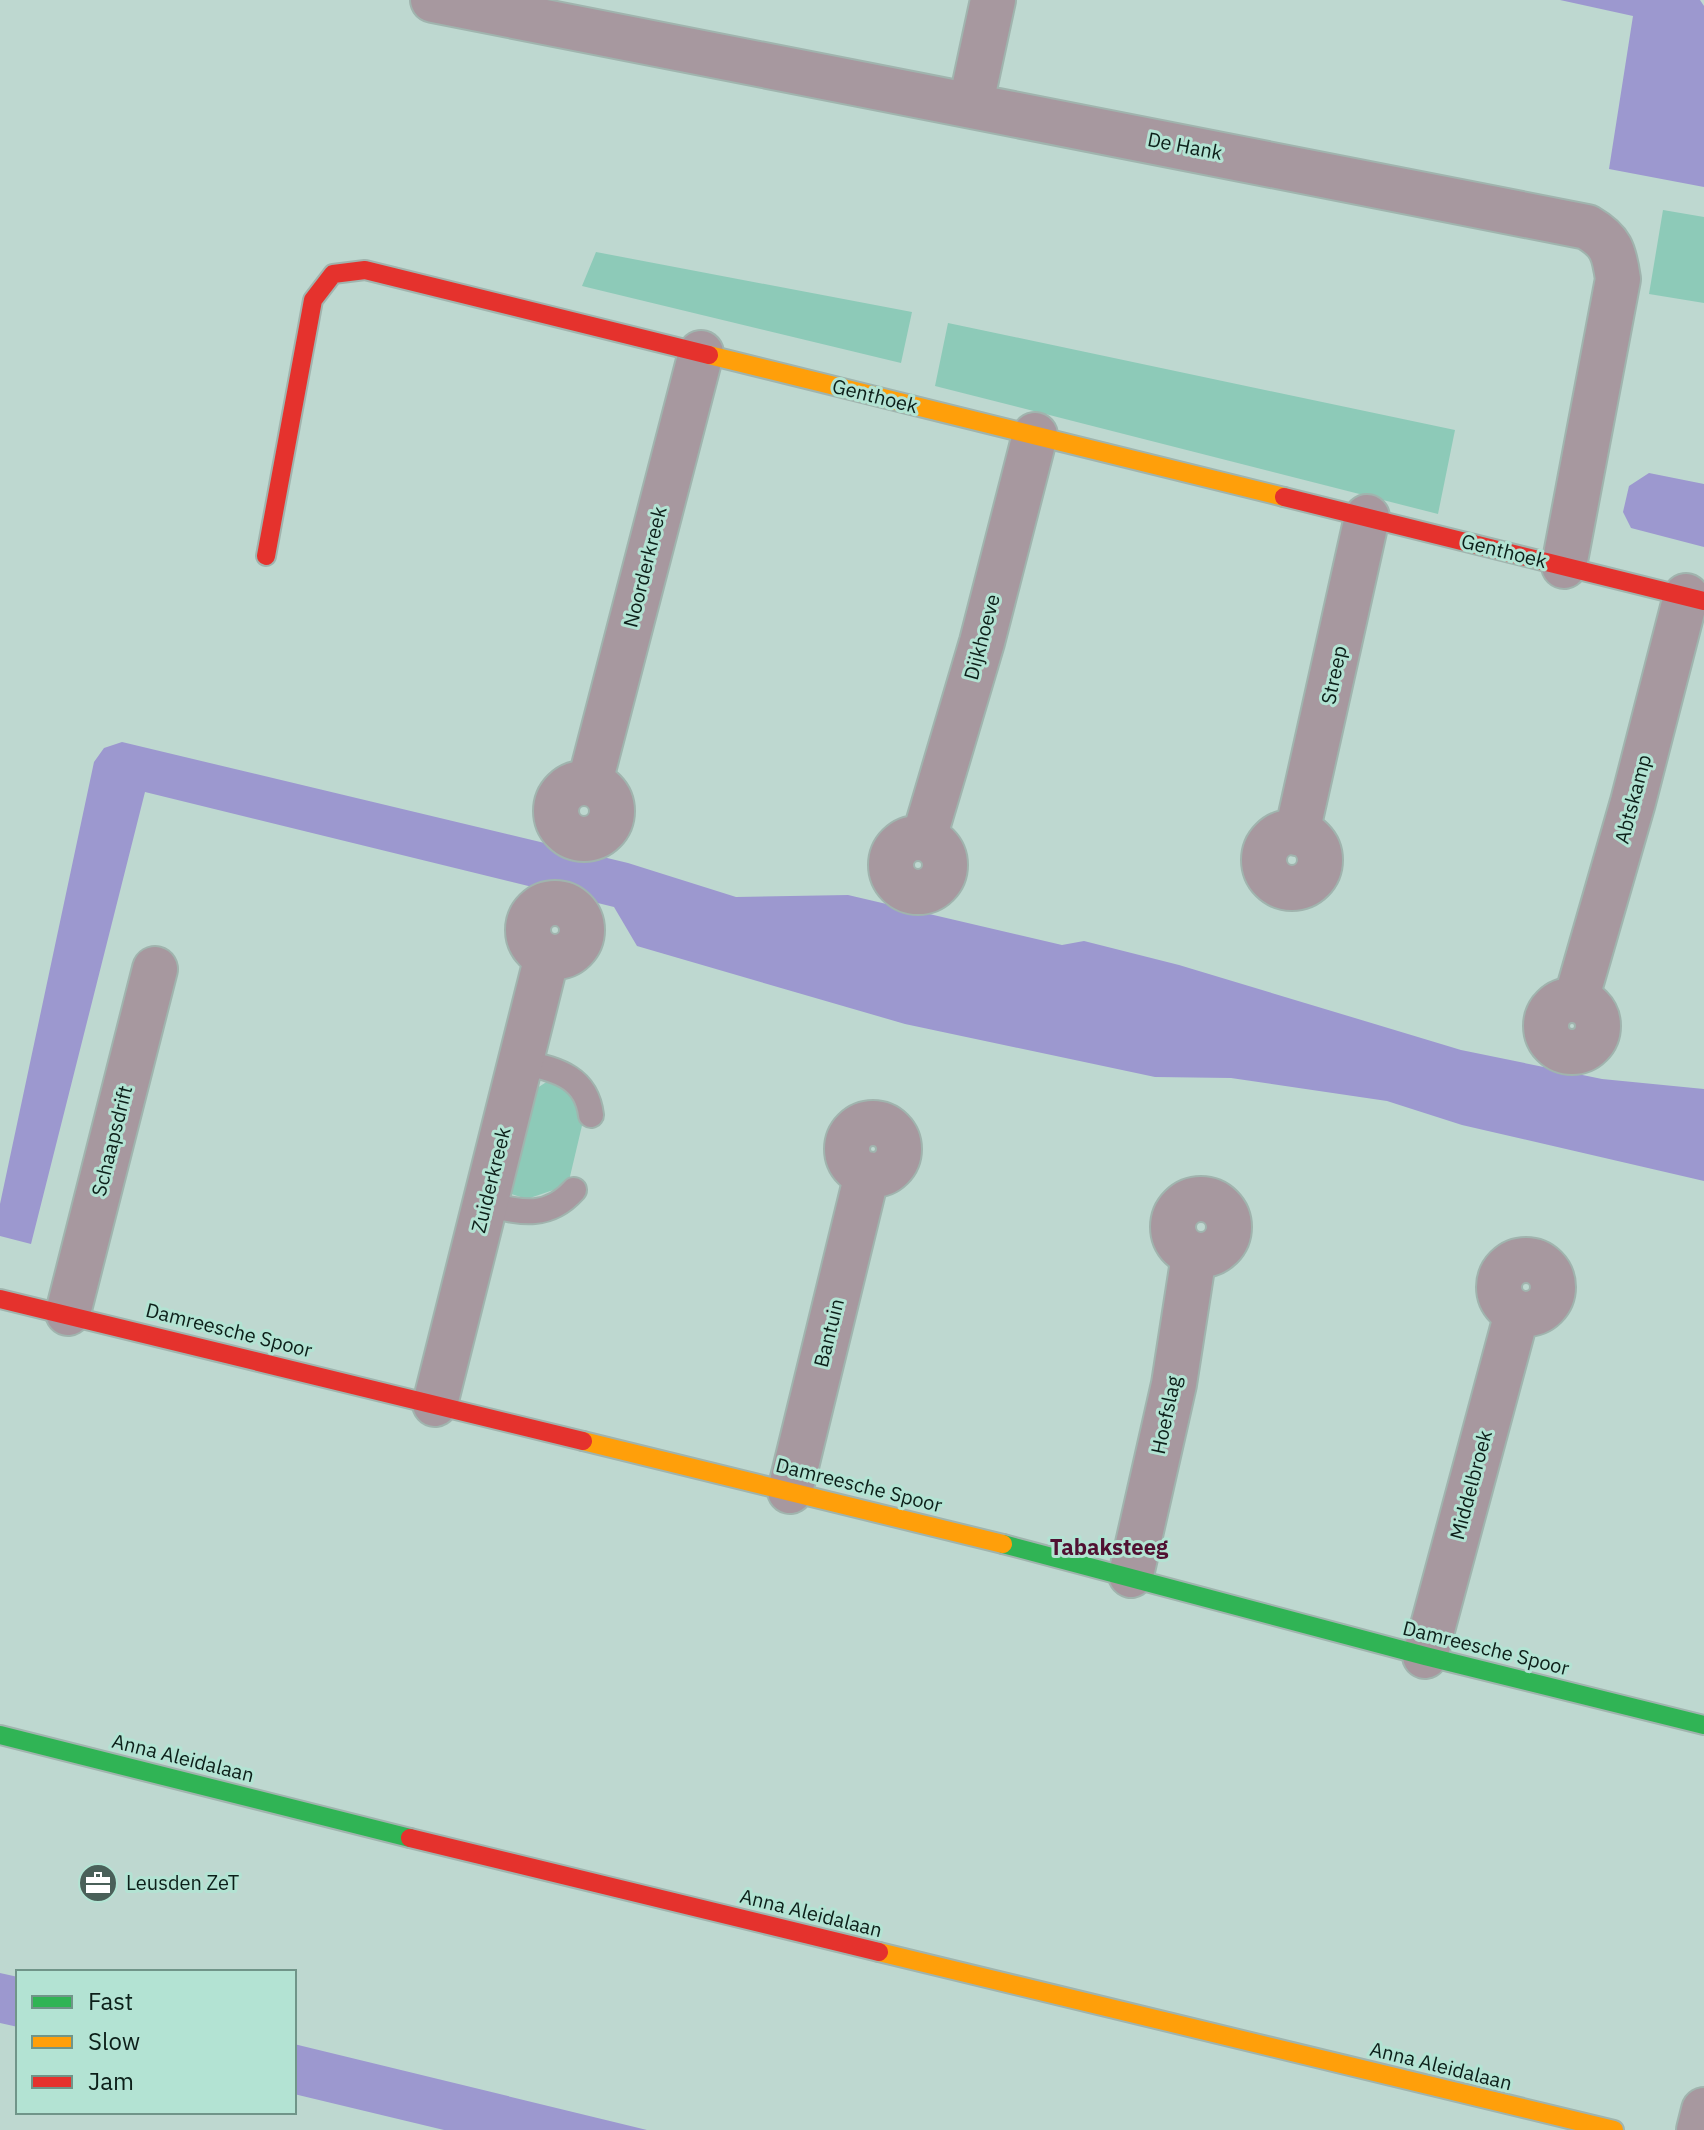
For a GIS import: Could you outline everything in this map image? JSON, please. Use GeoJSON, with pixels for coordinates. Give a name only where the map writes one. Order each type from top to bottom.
{"type":"FeatureCollection","features":[{"type":"Feature","properties":{"kind":"street","name":"De Hank"},"geometry":{"type":"LineString","coordinates":[[433,0],[971,103],[1587,227],[1605,238],[1615,259],[1618,279],[1564,566]]}},
{"type":"Feature","properties":{"kind":"street"},"geometry":{"type":"LineString","coordinates":[[971,103],[993,0]]}},
{"type":"Feature","properties":{"kind":"street","name":"Genthoek"},"geometry":{"type":"LineString","coordinates":[[266,556],[313,300],[327,276],[345,269],[365,270],[1695,598]]}},
{"type":"Feature","properties":{"kind":"street","name":"Noorderkreek"},"geometry":{"type":"LineString","coordinates":[[590,782],[701,353]]}},
{"type":"Feature","properties":{"kind":"street","name":"Dijkhoeve"},"geometry":{"type":"LineString","coordinates":[[924,838],[982,642],[1035,435]]}},
{"type":"Feature","properties":{"kind":"street","name":"Streep"},"geometry":{"type":"LineString","coordinates":[[1297,833],[1367,517]]}},
{"type":"Feature","properties":{"kind":"street","name":"Abtskamp"},"geometry":{"type":"LineString","coordinates":[[1576,1000],[1695,598]]}},
{"type":"Feature","properties":{"kind":"street","name":"Zuiderkreek"},"geometry":{"type":"LineString","coordinates":[[435,1404],[547,956]]}},
{"type":"Feature","properties":{"kind":"street","name":"Schaapsdrift"},"geometry":{"type":"LineString","coordinates":[[68,1313],[155,969]]}},
{"type":"Feature","properties":{"kind":"street","name":"Bantuin"},"geometry":{"type":"LineString","coordinates":[[790,1491],[867,1174]]}},
{"type":"Feature","properties":{"kind":"street","name":"Hoefslag"},"geometry":{"type":"LineString","coordinates":[[1131,1575],[1174,1384],[1194,1255]]}},
{"type":"Feature","properties":{"kind":"street","name":"Damreesche Spoor"},"geometry":{"type":"LineString","coordinates":[[0,1299],[68,1313],[1131,1575],[1425,1656],[1704,1725]]}},
{"type":"Feature","properties":{"kind":"street","name":"Middelbroek"},"geometry":{"type":"LineString","coordinates":[[1425,1656],[1517,1313]]}},
{"type":"Feature","properties":{"kind":"street","name":"Anna Aleidalaan"},"geometry":{"type":"LineString","coordinates":[[0,1735],[587,1882],[1614,2130]]}},
{"type":"Feature","properties":{"kind":"street"},"geometry":{"type":"LineString","coordinates":[[1699,2130],[1704,2110]]}},
{"type":"Feature","properties":{"kind":"lane"},"geometry":{"type":"LineString","coordinates":[[520,1061],[563,1073],[579,1083],[589,1098],[591,1115]]}},
{"type":"Feature","properties":{"kind":"lane"},"geometry":{"type":"LineString","coordinates":[[485,1204],[523,1213],[546,1211],[574,1190]]}},
{"type":"Feature","properties":{"kind":"green space"},"geometry":{"type":"Polygon","coordinates":[[[1663,210],[1704,217],[1704,303],[1649,294],[1663,210]]]}},
{"type":"Feature","properties":{"kind":"green space"},"geometry":{"type":"Polygon","coordinates":[[[596,252],[912,312],[901,363],[582,286],[596,252]]]}},
{"type":"Feature","properties":{"kind":"green space"},"geometry":{"type":"Polygon","coordinates":[[[948,323],[1455,430],[1438,514],[935,386],[948,323]]]}},
{"type":"Feature","properties":{"kind":"green space"},"geometry":{"type":"Polygon","coordinates":[[[548,1081],[562,1084],[584,1117],[568,1185],[527,1199],[508,1193],[534,1090],[548,1081]]]}},
{"type":"Feature","properties":{"kind":"shaded area"},"geometry":{"type":"Polygon","coordinates":[[[1560,0],[1700,0],[1704,6],[1704,187],[1609,169],[1633,16],[1560,0]]]}},
{"type":"Feature","properties":{"kind":"shaded area"},"geometry":{"type":"Polygon","coordinates":[[[1649,473],[1704,484],[1704,547],[1631,528],[1623,512],[1629,486],[1649,473]]]}},
{"type":"Feature","properties":{"kind":"shaded area"},"geometry":{"type":"Polygon","coordinates":[[[122,742],[628,863],[736,897],[848,895],[1062,945],[1084,941],[1179,965],[1461,1050],[1602,1079],[1704,1089],[1704,1181],[1462,1125],[1387,1101],[1231,1078],[1155,1077],[905,1024],[637,946],[614,907],[145,792],[31,1244],[0,1236],[0,1204],[94,762],[104,748],[122,742]]]}},
{"type":"Feature","properties":{"kind":"shaded area"},"geometry":{"type":"Polygon","coordinates":[[[0,1973],[16,1977],[16,2027],[0,2023],[0,1973]]]}},
{"type":"Feature","properties":{"kind":"shaded area"},"geometry":{"type":"Polygon","coordinates":[[[296,2044],[647,2130],[444,2130],[296,2094],[296,2044]]]}},
{"type":"Feature","properties":{"kind":"traffic: fast"},"geometry":{"type":"LineString","coordinates":[[1003,1544],[1425,1656],[1704,1725]]}},
{"type":"Feature","properties":{"kind":"traffic: fast"},"geometry":{"type":"LineString","coordinates":[[0,1735],[410,1838]]}},
{"type":"Feature","properties":{"kind":"traffic: slow"},"geometry":{"type":"LineString","coordinates":[[709,355],[1284,497]]}},
{"type":"Feature","properties":{"kind":"traffic: slow"},"geometry":{"type":"LineString","coordinates":[[583,1441],[1003,1544]]}},
{"type":"Feature","properties":{"kind":"traffic: slow"},"geometry":{"type":"LineString","coordinates":[[879,1952],[1614,2130]]}},
{"type":"Feature","properties":{"kind":"traffic: jam"},"geometry":{"type":"LineString","coordinates":[[266,556],[313,300],[333,274],[365,270],[709,355]]}},
{"type":"Feature","properties":{"kind":"traffic: jam"},"geometry":{"type":"LineString","coordinates":[[1284,497],[1704,601]]}},
{"type":"Feature","properties":{"kind":"traffic: jam"},"geometry":{"type":"LineString","coordinates":[[0,1299],[583,1441]]}},
{"type":"Feature","properties":{"kind":"traffic: jam"},"geometry":{"type":"LineString","coordinates":[[410,1838],[879,1952]]}},
{"type":"Feature","properties":{"kind":"place","name":"Leusden ZeT"},"geometry":{"type":"Point","coordinates":[98,1883]}},
{"type":"Feature","properties":{"kind":"district","name":"Tabaksteeg"},"geometry":{"type":"Point","coordinates":[1109,1547]}}]}
